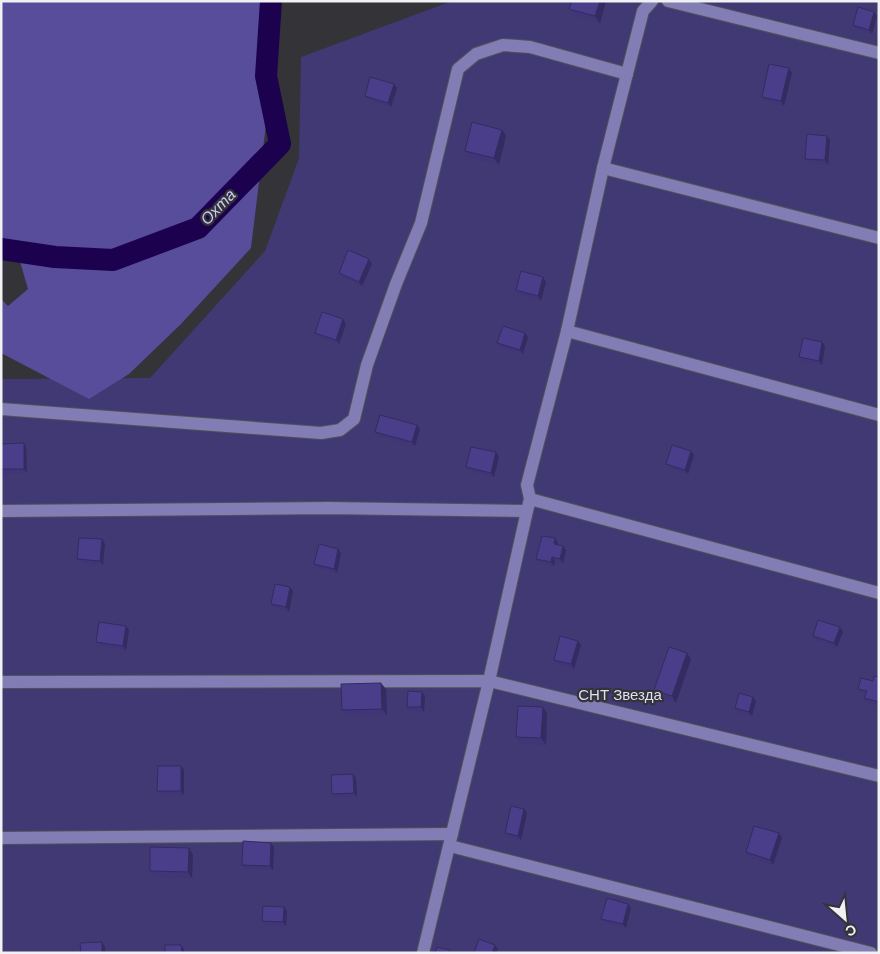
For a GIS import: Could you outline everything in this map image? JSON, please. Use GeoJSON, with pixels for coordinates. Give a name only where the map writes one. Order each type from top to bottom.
{"type":"FeatureCollection","features":[{"type":"Feature","properties":{"kind":"street"},"geometry":{"type":"LineString","coordinates":[[423,953],[489,681],[528,505],[527,485],[568,331],[603,168],[643,11],[652,1]]}},
{"type":"Feature","properties":{"kind":"street"},"geometry":{"type":"LineString","coordinates":[[668,1],[879,53]]}},
{"type":"Feature","properties":{"kind":"street"},"geometry":{"type":"LineString","coordinates":[[1,409],[321,433],[340,430],[354,419],[368,365],[396,284],[420,224],[458,68],[476,54],[503,45],[530,47],[627,74]]}},
{"type":"Feature","properties":{"kind":"street"},"geometry":{"type":"LineString","coordinates":[[603,168],[879,238]]}},
{"type":"Feature","properties":{"kind":"street"},"geometry":{"type":"LineString","coordinates":[[568,331],[879,415]]}},
{"type":"Feature","properties":{"kind":"street"},"geometry":{"type":"LineString","coordinates":[[1,511],[528,505],[879,593]]}},
{"type":"Feature","properties":{"kind":"street"},"geometry":{"type":"LineString","coordinates":[[1,682],[489,681],[879,776]]}},
{"type":"Feature","properties":{"kind":"street"},"geometry":{"type":"LineString","coordinates":[[1,838],[451,840],[871,953]]}},
{"type":"Feature","properties":{"kind":"green space","name":"СНТ Звезда"},"geometry":{"type":"Polygon","coordinates":[[[452,1],[879,1],[879,953],[1,953],[1,379],[150,378],[265,251],[299,158],[301,57],[452,1]]]}},
{"type":"Feature","properties":{"kind":"shaded area"},"geometry":{"type":"Polygon","coordinates":[[[1,1],[271,1],[275,50],[251,248],[181,324],[129,374],[89,399],[1,353],[1,299],[8,306],[28,289],[19,258],[1,256],[1,1]]]}},
{"type":"Feature","properties":{"kind":"building"},"geometry":{"type":"Polygon","coordinates":[[[572,1],[600,1],[595,16],[569,9],[572,1]]]}},
{"type":"Feature","properties":{"kind":"building"},"geometry":{"type":"Polygon","coordinates":[[[858,7],[874,12],[869,30],[853,25],[858,7]]]}},
{"type":"Feature","properties":{"kind":"building"},"geometry":{"type":"Polygon","coordinates":[[[769,64],[789,68],[781,101],[762,97],[769,64]]]}},
{"type":"Feature","properties":{"kind":"building"},"geometry":{"type":"Polygon","coordinates":[[[370,77],[394,84],[388,103],[365,96],[370,77]]]}},
{"type":"Feature","properties":{"kind":"building"},"geometry":{"type":"Polygon","coordinates":[[[472,122],[502,130],[494,158],[465,151],[472,122]]]}},
{"type":"Feature","properties":{"kind":"building"},"geometry":{"type":"Polygon","coordinates":[[[807,134],[827,136],[825,160],[805,159],[807,134]]]}},
{"type":"Feature","properties":{"kind":"building"},"geometry":{"type":"Polygon","coordinates":[[[348,250],[369,259],[359,282],[339,273],[348,250]]]}},
{"type":"Feature","properties":{"kind":"building"},"geometry":{"type":"Polygon","coordinates":[[[521,271],[543,277],[538,296],[516,290],[521,271]]]}},
{"type":"Feature","properties":{"kind":"building"},"geometry":{"type":"Polygon","coordinates":[[[322,312],[343,319],[336,340],[315,333],[322,312]]]}},
{"type":"Feature","properties":{"kind":"building"},"geometry":{"type":"Polygon","coordinates":[[[503,326],[525,333],[520,350],[497,343],[503,326]]]}},
{"type":"Feature","properties":{"kind":"building"},"geometry":{"type":"Polygon","coordinates":[[[803,338],[822,342],[819,361],[799,357],[803,338]]]}},
{"type":"Feature","properties":{"kind":"building"},"geometry":{"type":"Polygon","coordinates":[[[380,415],[417,425],[412,442],[375,432],[380,415]]]}},
{"type":"Feature","properties":{"kind":"building"},"geometry":{"type":"Polygon","coordinates":[[[24,443],[24,469],[1,469],[1,444],[24,443]]]}},
{"type":"Feature","properties":{"kind":"building"},"geometry":{"type":"Polygon","coordinates":[[[672,445],[691,451],[685,470],[666,464],[672,445]]]}},
{"type":"Feature","properties":{"kind":"building"},"geometry":{"type":"Polygon","coordinates":[[[471,447],[496,452],[491,473],[466,467],[471,447]]]}},
{"type":"Feature","properties":{"kind":"building"},"geometry":{"type":"Polygon","coordinates":[[[542,536],[555,538],[554,544],[563,546],[560,559],[552,557],[551,562],[536,559],[542,536]]]}},
{"type":"Feature","properties":{"kind":"building"},"geometry":{"type":"Polygon","coordinates":[[[79,538],[102,539],[100,561],[77,559],[79,538]]]}},
{"type":"Feature","properties":{"kind":"building"},"geometry":{"type":"Polygon","coordinates":[[[319,544],[338,549],[334,569],[314,564],[319,544]]]}},
{"type":"Feature","properties":{"kind":"building"},"geometry":{"type":"Polygon","coordinates":[[[275,584],[290,587],[286,607],[271,604],[275,584]]]}},
{"type":"Feature","properties":{"kind":"building"},"geometry":{"type":"Polygon","coordinates":[[[818,620],[840,627],[834,643],[813,636],[818,620]]]}},
{"type":"Feature","properties":{"kind":"building"},"geometry":{"type":"Polygon","coordinates":[[[99,622],[126,626],[123,646],[96,642],[99,622]]]}},
{"type":"Feature","properties":{"kind":"building"},"geometry":{"type":"Polygon","coordinates":[[[560,636],[578,641],[571,664],[554,660],[560,636]]]}},
{"type":"Feature","properties":{"kind":"building"},"geometry":{"type":"Polygon","coordinates":[[[669,647],[687,653],[672,696],[654,690],[669,647]]]}},
{"type":"Feature","properties":{"kind":"building"},"geometry":{"type":"Polygon","coordinates":[[[874,676],[879,677],[879,702],[864,698],[867,691],[858,689],[861,678],[873,681],[874,676]]]}},
{"type":"Feature","properties":{"kind":"building"},"geometry":{"type":"Polygon","coordinates":[[[381,683],[382,709],[342,710],[341,684],[381,683]]]}},
{"type":"Feature","properties":{"kind":"building"},"geometry":{"type":"Polygon","coordinates":[[[408,691],[422,692],[421,707],[407,707],[408,691]]]}},
{"type":"Feature","properties":{"kind":"building"},"geometry":{"type":"Polygon","coordinates":[[[739,693],[753,697],[749,712],[735,708],[739,693]]]}},
{"type":"Feature","properties":{"kind":"building"},"geometry":{"type":"Polygon","coordinates":[[[518,706],[543,707],[541,738],[516,737],[518,706]]]}},
{"type":"Feature","properties":{"kind":"building"},"geometry":{"type":"Polygon","coordinates":[[[158,766],[181,766],[181,791],[157,791],[158,766]]]}},
{"type":"Feature","properties":{"kind":"building"},"geometry":{"type":"Polygon","coordinates":[[[353,774],[354,793],[332,794],[331,775],[353,774]]]}},
{"type":"Feature","properties":{"kind":"building"},"geometry":{"type":"Polygon","coordinates":[[[511,806],[524,809],[518,836],[505,833],[511,806]]]}},
{"type":"Feature","properties":{"kind":"building"},"geometry":{"type":"Polygon","coordinates":[[[754,826],[779,833],[770,860],[746,852],[754,826]]]}},
{"type":"Feature","properties":{"kind":"building"},"geometry":{"type":"Polygon","coordinates":[[[243,841],[271,843],[270,866],[242,865],[243,841]]]}},
{"type":"Feature","properties":{"kind":"building"},"geometry":{"type":"Polygon","coordinates":[[[150,847],[189,848],[188,872],[150,871],[150,847]]]}},
{"type":"Feature","properties":{"kind":"building"},"geometry":{"type":"Polygon","coordinates":[[[607,898],[628,904],[623,924],[601,919],[607,898]]]}},
{"type":"Feature","properties":{"kind":"building"},"geometry":{"type":"Polygon","coordinates":[[[263,906],[284,907],[283,922],[262,921],[263,906]]]}},
{"type":"Feature","properties":{"kind":"building"},"geometry":{"type":"Polygon","coordinates":[[[479,939],[495,945],[492,953],[474,953],[479,939]]]}},
{"type":"Feature","properties":{"kind":"building"},"geometry":{"type":"Polygon","coordinates":[[[102,942],[102,953],[81,953],[80,943],[102,942]]]}},
{"type":"Feature","properties":{"kind":"building"},"geometry":{"type":"Polygon","coordinates":[[[165,945],[181,945],[182,953],[165,953],[165,945]]]}},
{"type":"Feature","properties":{"kind":"building"},"geometry":{"type":"Polygon","coordinates":[[[437,947],[450,950],[449,953],[435,953],[437,947]]]}},
{"type":"Feature","properties":{"kind":"waterway","name":"Охта"},"geometry":{"type":"LineString","coordinates":[[1,249],[55,257],[113,260],[198,228],[280,144],[266,76],[271,1]]}}]}
